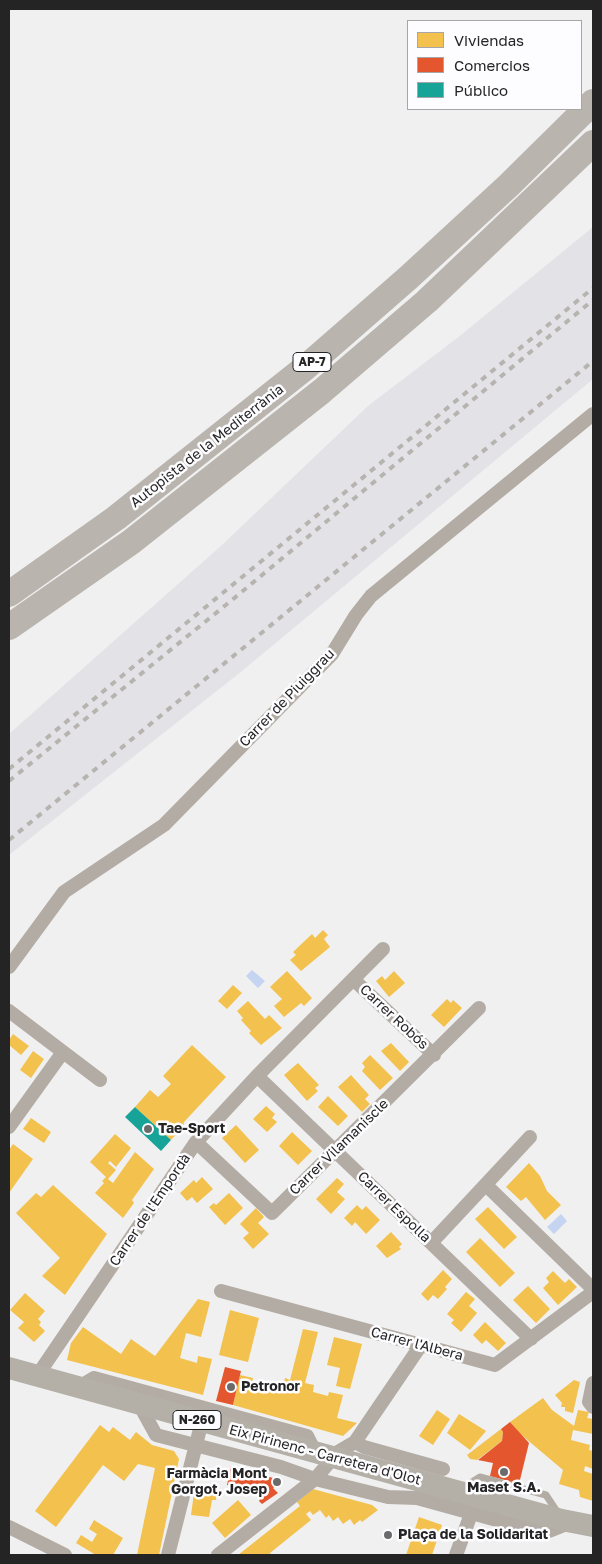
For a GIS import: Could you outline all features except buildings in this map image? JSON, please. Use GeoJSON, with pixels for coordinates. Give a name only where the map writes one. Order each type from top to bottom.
{"type":"FeatureCollection","features":[{"type":"Feature","properties":{"kind":"highway","name":"Autopista de la Mediterrània"},"geometry":{"type":"LineString","coordinates":[[9,594],[116,518],[306,367],[502,192],[593,102]]}},
{"type":"Feature","properties":{"kind":"highway","name":"Autopista de la Mediterrània"},"geometry":{"type":"LineString","coordinates":[[9,627],[131,542],[322,391],[427,301],[593,143]]}},
{"type":"Feature","properties":{"kind":"main road","name":"Eix Pirinenc - Carretera d'Olot"},"geometry":{"type":"LineString","coordinates":[[18,1372],[361,1465],[435,1473],[457,1491],[580,1525]]}},
{"type":"Feature","properties":{"kind":"street","name":"Carrer de Piuiggrau"},"geometry":{"type":"LineString","coordinates":[[9,967],[64,892],[164,825],[332,654],[356,615],[371,596],[593,414]]}},
{"type":"Feature","properties":{"kind":"street","name":"Carrer de l'Empordà"},"geometry":{"type":"LineString","coordinates":[[18,1372],[196,1142],[257,1076],[383,949]]}},
{"type":"Feature","properties":{"kind":"street","name":"Carrer Robós"},"geometry":{"type":"LineString","coordinates":[[354,980],[434,1055]]}},
{"type":"Feature","properties":{"kind":"street","name":"Carrer Vilamaniscle"},"geometry":{"type":"LineString","coordinates":[[196,1142],[272,1213],[434,1055],[479,1008]]}},
{"type":"Feature","properties":{"kind":"street"},"geometry":{"type":"LineString","coordinates":[[9,1011],[100,1080]]}},
{"type":"Feature","properties":{"kind":"street"},"geometry":{"type":"LineString","coordinates":[[9,1127],[63,1052]]}},
{"type":"Feature","properties":{"kind":"street","name":"Carrer Espolla"},"geometry":{"type":"LineString","coordinates":[[257,1076],[531,1339]]}},
{"type":"Feature","properties":{"kind":"street"},"geometry":{"type":"LineString","coordinates":[[431,1243],[530,1137]]}},
{"type":"Feature","properties":{"kind":"street","name":"Carrer l'Albera"},"geometry":{"type":"LineString","coordinates":[[221,1291],[495,1365],[593,1291],[486,1185]]}},
{"type":"Feature","properties":{"kind":"street"},"geometry":{"type":"LineString","coordinates":[[323,1454],[354,1442],[421,1345]]}},
{"type":"Feature","properties":{"kind":"street"},"geometry":{"type":"LineString","coordinates":[[79,1387],[94,1378],[308,1436],[323,1454],[327,1465],[315,1479],[218,1555]]}},
{"type":"Feature","properties":{"kind":"street"},"geometry":{"type":"LineString","coordinates":[[593,1383],[589,1402],[593,1407]]}},
{"type":"Feature","properties":{"kind":"street"},"geometry":{"type":"LineString","coordinates":[[139,1404],[156,1434],[281,1467],[315,1479],[388,1497],[417,1498],[544,1532],[580,1525]]}},
{"type":"Feature","properties":{"kind":"street"},"geometry":{"type":"LineString","coordinates":[[168,1555],[202,1421]]}},
{"type":"Feature","properties":{"kind":"street"},"geometry":{"type":"LineString","coordinates":[[354,1442],[361,1465]]}},
{"type":"Feature","properties":{"kind":"street"},"geometry":{"type":"LineString","coordinates":[[354,1442],[435,1473]]}},
{"type":"Feature","properties":{"kind":"street"},"geometry":{"type":"LineString","coordinates":[[456,1555],[472,1514]]}},
{"type":"Feature","properties":{"kind":"street"},"geometry":{"type":"LineString","coordinates":[[9,1527],[46,1551],[65,1555]]}},
{"type":"Feature","properties":{"kind":"shaded area"},"geometry":{"type":"Polygon","coordinates":[[[593,227],[593,379],[242,671],[9,855],[9,734],[222,545],[368,406],[461,335],[593,227]]]}},
{"type":"Feature","properties":{"kind":"water"},"geometry":{"type":"Polygon","coordinates":[[[252,970],[265,981],[258,988],[246,976],[252,970]]]}},
{"type":"Feature","properties":{"kind":"water"},"geometry":{"type":"Polygon","coordinates":[[[561,1214],[567,1221],[554,1234],[547,1227],[561,1214]]]}},
{"type":"Feature","properties":{"kind":"railway"},"geometry":{"type":"LineString","coordinates":[[9,769],[593,288]]}},
{"type":"Feature","properties":{"kind":"railway"},"geometry":{"type":"LineString","coordinates":[[9,781],[232,600],[593,300]]}},
{"type":"Feature","properties":{"kind":"railway"},"geometry":{"type":"LineString","coordinates":[[9,840],[593,361]]}},
{"type":"Feature","properties":{"kind":"place","name":"Tae-Sport"},"geometry":{"type":"Point","coordinates":[148,1129]}},
{"type":"Feature","properties":{"kind":"place","name":"Petronor"},"geometry":{"type":"Point","coordinates":[231,1387]}},
{"type":"Feature","properties":{"kind":"place","name":"Maset S.A."},"geometry":{"type":"Point","coordinates":[504,1472]}},
{"type":"Feature","properties":{"kind":"place","name":"Farmàcia Mont Gorgot, Josep"},"geometry":{"type":"Point","coordinates":[277,1482]}},
{"type":"Feature","properties":{"kind":"place","name":"Plaça de la Solidaritat"},"geometry":{"type":"Point","coordinates":[388,1535]}}]}
